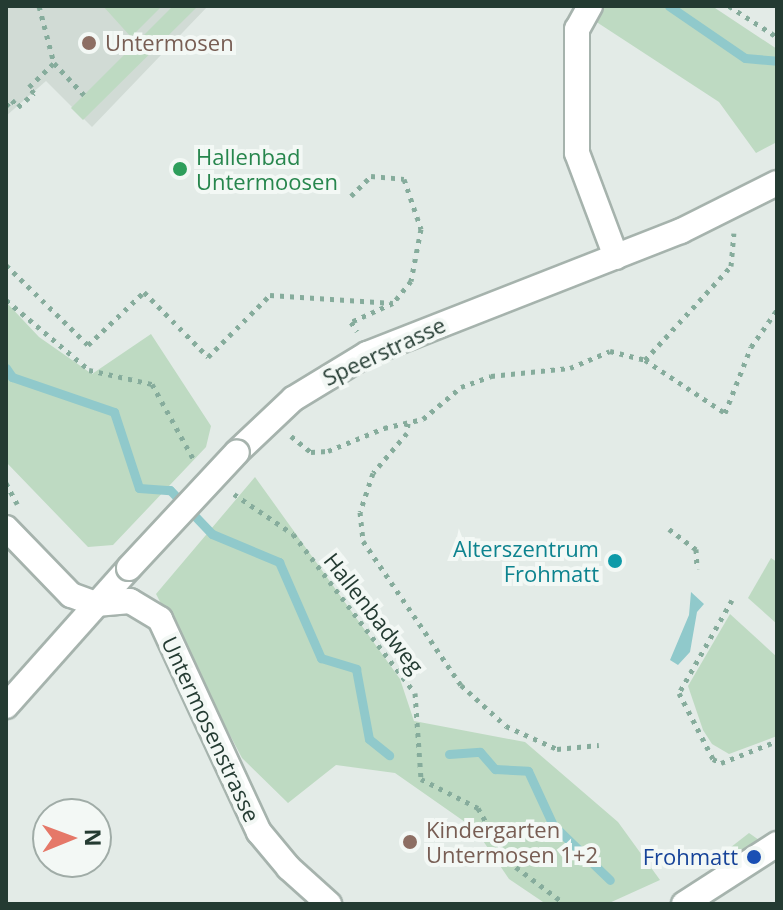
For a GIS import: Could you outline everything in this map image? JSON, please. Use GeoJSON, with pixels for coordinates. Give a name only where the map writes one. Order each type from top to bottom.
{"type":"FeatureCollection","features":[{"type":"Feature","properties":{"kind":"street"},"geometry":{"type":"LineString","coordinates":[[590,6],[577,29],[577,153],[616,257]]}},
{"type":"Feature","properties":{"kind":"street","name":"Speerstrasse"},"geometry":{"type":"LineString","coordinates":[[6,706],[129,568],[275,413],[367,354],[616,257],[729,209],[777,183]]}},
{"type":"Feature","properties":{"kind":"street","name":"Untermosenstrasse"},"geometry":{"type":"LineString","coordinates":[[13,519],[71,595],[96,604],[130,601],[160,619],[259,832],[289,868],[329,904]]}},
{"type":"Feature","properties":{"kind":"street"},"geometry":{"type":"LineString","coordinates":[[684,904],[777,844]]}},
{"type":"Feature","properties":{"kind":"path"},"geometry":{"type":"LineString","coordinates":[[39,6],[54,63],[84,95]]}},
{"type":"Feature","properties":{"kind":"path"},"geometry":{"type":"LineString","coordinates":[[729,6],[777,37]]}},
{"type":"Feature","properties":{"kind":"path"},"geometry":{"type":"LineString","coordinates":[[6,106],[12,100],[18,107],[34,93],[29,87],[54,63]]}},
{"type":"Feature","properties":{"kind":"path"},"geometry":{"type":"LineString","coordinates":[[351,196],[371,176],[404,179],[421,229],[418,261],[393,303],[351,322],[358,332]]}},
{"type":"Feature","properties":{"kind":"path"},"geometry":{"type":"LineString","coordinates":[[645,360],[731,266],[735,243],[729,209]]}},
{"type":"Feature","properties":{"kind":"path"},"geometry":{"type":"LineString","coordinates":[[6,265],[88,345],[144,292],[208,357],[270,295],[393,303]]}},
{"type":"Feature","properties":{"kind":"path"},"geometry":{"type":"LineString","coordinates":[[6,300],[89,370],[152,384],[188,456]]}},
{"type":"Feature","properties":{"kind":"path"},"geometry":{"type":"LineString","coordinates":[[275,413],[296,443],[311,452],[423,419],[461,387],[491,376],[570,368],[610,351],[645,360],[725,413],[751,347],[777,310]]}},
{"type":"Feature","properties":{"kind":"path"},"geometry":{"type":"LineString","coordinates":[[408,423],[407,433],[373,473],[360,512],[363,541],[461,685],[506,726],[557,749],[599,745]]}},
{"type":"Feature","properties":{"kind":"path"},"geometry":{"type":"LineString","coordinates":[[6,483],[13,519]]}},
{"type":"Feature","properties":{"kind":"path","name":"Hallenbadweg"},"geometry":{"type":"LineString","coordinates":[[237,496],[293,534],[415,693],[421,779],[478,808],[508,861],[565,904]]}},
{"type":"Feature","properties":{"kind":"path"},"geometry":{"type":"LineString","coordinates":[[669,529],[696,549],[697,569]]}},
{"type":"Feature","properties":{"kind":"path"},"geometry":{"type":"LineString","coordinates":[[732,600],[679,693],[713,759],[721,763],[777,741]]}},
{"type":"Feature","properties":{"kind":"shaded area","name":"Untermosen"},"geometry":{"type":"Polygon","coordinates":[[[6,6],[208,6],[92,127],[46,81],[6,116],[6,6]]]}},
{"type":"Feature","properties":{"kind":"green space"},"geometry":{"type":"Polygon","coordinates":[[[103,6],[162,6],[131,37],[103,6]]]}},
{"type":"Feature","properties":{"kind":"green space"},"geometry":{"type":"Polygon","coordinates":[[[173,6],[198,6],[83,120],[71,108],[173,6]]]}},
{"type":"Feature","properties":{"kind":"green space"},"geometry":{"type":"Polygon","coordinates":[[[572,6],[712,6],[777,49],[777,142],[756,153],[719,102],[572,6]]]}},
{"type":"Feature","properties":{"kind":"green space"},"geometry":{"type":"Polygon","coordinates":[[[6,302],[39,337],[92,374],[151,334],[211,426],[206,447],[113,545],[88,547],[6,462],[6,302]]]}},
{"type":"Feature","properties":{"kind":"green space"},"geometry":{"type":"Polygon","coordinates":[[[255,477],[400,679],[414,721],[525,742],[618,822],[660,880],[607,904],[546,904],[509,879],[475,829],[395,773],[336,765],[288,803],[242,758],[156,594],[255,477]]]}},
{"type":"Feature","properties":{"kind":"green space"},"geometry":{"type":"Polygon","coordinates":[[[771,558],[777,562],[777,624],[748,598],[771,558]]]}},
{"type":"Feature","properties":{"kind":"green space"},"geometry":{"type":"Polygon","coordinates":[[[730,614],[777,657],[777,736],[729,754],[712,744],[703,730],[688,686],[730,614]]]}},
{"type":"Feature","properties":{"kind":"green space"},"geometry":{"type":"Polygon","coordinates":[[[749,833],[759,840],[730,858],[717,858],[749,833]]]}},
{"type":"Feature","properties":{"kind":"water"},"geometry":{"type":"Polygon","coordinates":[[[691,592],[704,604],[697,612],[690,652],[678,665],[670,660],[689,615],[691,592]]]}},
{"type":"Feature","properties":{"kind":"waterway"},"geometry":{"type":"LineString","coordinates":[[669,6],[745,58],[777,61]]}},
{"type":"Feature","properties":{"kind":"waterway"},"geometry":{"type":"LineString","coordinates":[[6,368],[12,377],[114,412],[139,488],[170,490],[212,534],[279,562],[321,658],[356,669],[369,739],[389,755]]}},
{"type":"Feature","properties":{"kind":"waterway"},"geometry":{"type":"LineString","coordinates":[[449,754],[480,752],[495,769],[528,771],[553,825],[610,880]]}},
{"type":"Feature","properties":{"kind":"place","name":"Untermosen"},"geometry":{"type":"Point","coordinates":[89,43]}},
{"type":"Feature","properties":{"kind":"place","name":"Hallenbad Untermoosen"},"geometry":{"type":"Point","coordinates":[180,169]}},
{"type":"Feature","properties":{"kind":"place","name":"Alterszentrum Frohmatt"},"geometry":{"type":"Point","coordinates":[615,561]}},
{"type":"Feature","properties":{"kind":"place","name":"Kindergarten Untermosen 1+2"},"geometry":{"type":"Point","coordinates":[410,842]}},
{"type":"Feature","properties":{"kind":"place","name":"Frohmatt"},"geometry":{"type":"Point","coordinates":[754,857]}}]}
